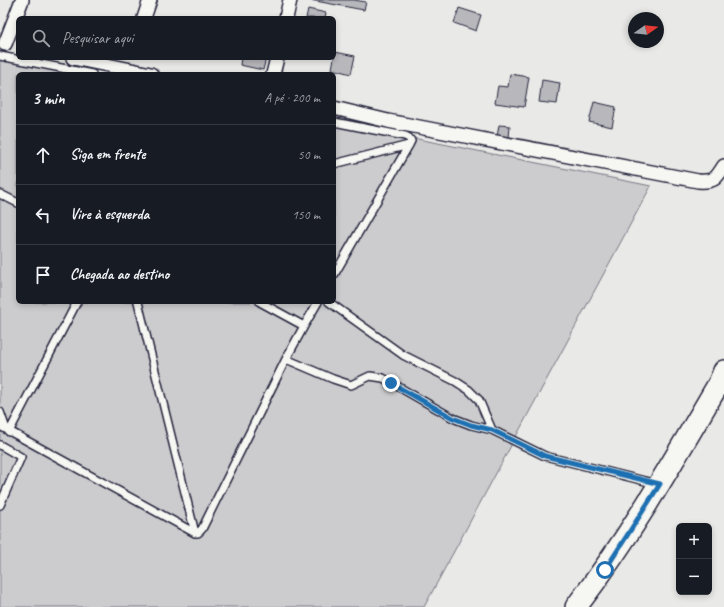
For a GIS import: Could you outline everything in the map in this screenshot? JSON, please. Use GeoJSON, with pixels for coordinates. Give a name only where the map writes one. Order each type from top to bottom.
{"type":"FeatureCollection","features":[{"type":"Feature","properties":{"kind":"main road"},"geometry":{"type":"LineString","coordinates":[[576,607],[605,570],[660,484],[722,378]]}},
{"type":"Feature","properties":{"kind":"street"},"geometry":{"type":"LineString","coordinates":[[17,16],[22,0]]}},
{"type":"Feature","properties":{"kind":"street"},"geometry":{"type":"LineString","coordinates":[[145,16],[150,0]]}},
{"type":"Feature","properties":{"kind":"street"},"geometry":{"type":"LineString","coordinates":[[286,16],[290,0]]}},
{"type":"Feature","properties":{"kind":"street"},"geometry":{"type":"LineString","coordinates":[[8,44],[16,19]]}},
{"type":"Feature","properties":{"kind":"street"},"geometry":{"type":"LineString","coordinates":[[93,60],[133,64],[147,72]]}},
{"type":"Feature","properties":{"kind":"street"},"geometry":{"type":"LineString","coordinates":[[274,72],[276,60]]}},
{"type":"Feature","properties":{"kind":"street"},"geometry":{"type":"LineString","coordinates":[[336,108],[388,121],[698,181],[709,182],[716,178],[724,166]]}},
{"type":"Feature","properties":{"kind":"lane"},"geometry":{"type":"LineString","coordinates":[[0,56],[16,59]]}},
{"type":"Feature","properties":{"kind":"lane"},"geometry":{"type":"LineString","coordinates":[[20,60],[82,72]]}},
{"type":"Feature","properties":{"kind":"lane"},"geometry":{"type":"LineString","coordinates":[[336,122],[405,136],[410,139],[410,145],[336,272]]}},
{"type":"Feature","properties":{"kind":"lane"},"geometry":{"type":"LineString","coordinates":[[336,164],[410,145]]}},
{"type":"Feature","properties":{"kind":"lane"},"geometry":{"type":"LineString","coordinates":[[0,194],[16,202]]}},
{"type":"Feature","properties":{"kind":"lane"},"geometry":{"type":"LineString","coordinates":[[5,429],[76,304]]}},
{"type":"Feature","properties":{"kind":"lane"},"geometry":{"type":"LineString","coordinates":[[138,304],[195,533]]}},
{"type":"Feature","properties":{"kind":"lane"},"geometry":{"type":"LineString","coordinates":[[264,304],[304,326]]}},
{"type":"Feature","properties":{"kind":"lane"},"geometry":{"type":"LineString","coordinates":[[0,412],[5,429],[195,533],[198,533],[202,530],[286,359],[317,304]]}},
{"type":"Feature","properties":{"kind":"lane"},"geometry":{"type":"LineString","coordinates":[[332,304],[403,355],[455,381],[469,390],[479,400],[492,430]]}},
{"type":"Feature","properties":{"kind":"lane"},"geometry":{"type":"LineString","coordinates":[[286,359],[333,379],[351,384],[370,376],[383,378],[453,418],[471,425],[492,430],[545,456],[660,484]]}},
{"type":"Feature","properties":{"kind":"lane"},"geometry":{"type":"LineString","coordinates":[[0,445],[21,457],[0,505]]}},
{"type":"Feature","properties":{"kind":"shaded area"},"geometry":{"type":"Polygon","coordinates":[[[0,55],[16,58],[16,60],[24,60],[83,72],[16,72],[16,304],[336,304],[336,122],[651,186],[424,607],[0,607],[0,55]]]}},
{"type":"Feature","properties":{"kind":"building"},"geometry":{"type":"Polygon","coordinates":[[[310,0],[354,0],[366,2],[364,10],[310,0]]]}},
{"type":"Feature","properties":{"kind":"building"},"geometry":{"type":"Polygon","coordinates":[[[459,8],[481,15],[476,31],[454,23],[459,8]]]}},
{"type":"Feature","properties":{"kind":"building"},"geometry":{"type":"Polygon","coordinates":[[[308,9],[326,13],[325,16],[306,16],[308,9]]]}},
{"type":"Feature","properties":{"kind":"building"},"geometry":{"type":"Polygon","coordinates":[[[336,52],[355,56],[351,74],[332,69],[334,60],[336,60],[336,52]]]}},
{"type":"Feature","properties":{"kind":"building"},"geometry":{"type":"Polygon","coordinates":[[[241,60],[266,60],[263,70],[240,65],[241,60]]]}},
{"type":"Feature","properties":{"kind":"building"},"geometry":{"type":"Polygon","coordinates":[[[510,74],[529,77],[524,107],[495,103],[498,86],[508,87],[510,74]]]}},
{"type":"Feature","properties":{"kind":"building"},"geometry":{"type":"Polygon","coordinates":[[[542,80],[560,83],[557,104],[539,102],[542,80]]]}},
{"type":"Feature","properties":{"kind":"building"},"geometry":{"type":"Polygon","coordinates":[[[594,102],[616,107],[612,127],[589,122],[594,102]]]}},
{"type":"Feature","properties":{"kind":"building"},"geometry":{"type":"Polygon","coordinates":[[[499,125],[510,126],[509,138],[497,137],[499,125]]]}},
{"type":"Feature","properties":{"kind":"route"},"geometry":{"type":"LineString","coordinates":[[391,383],[453,418],[471,425],[492,430],[545,456],[660,484],[605,570]]}}]}
